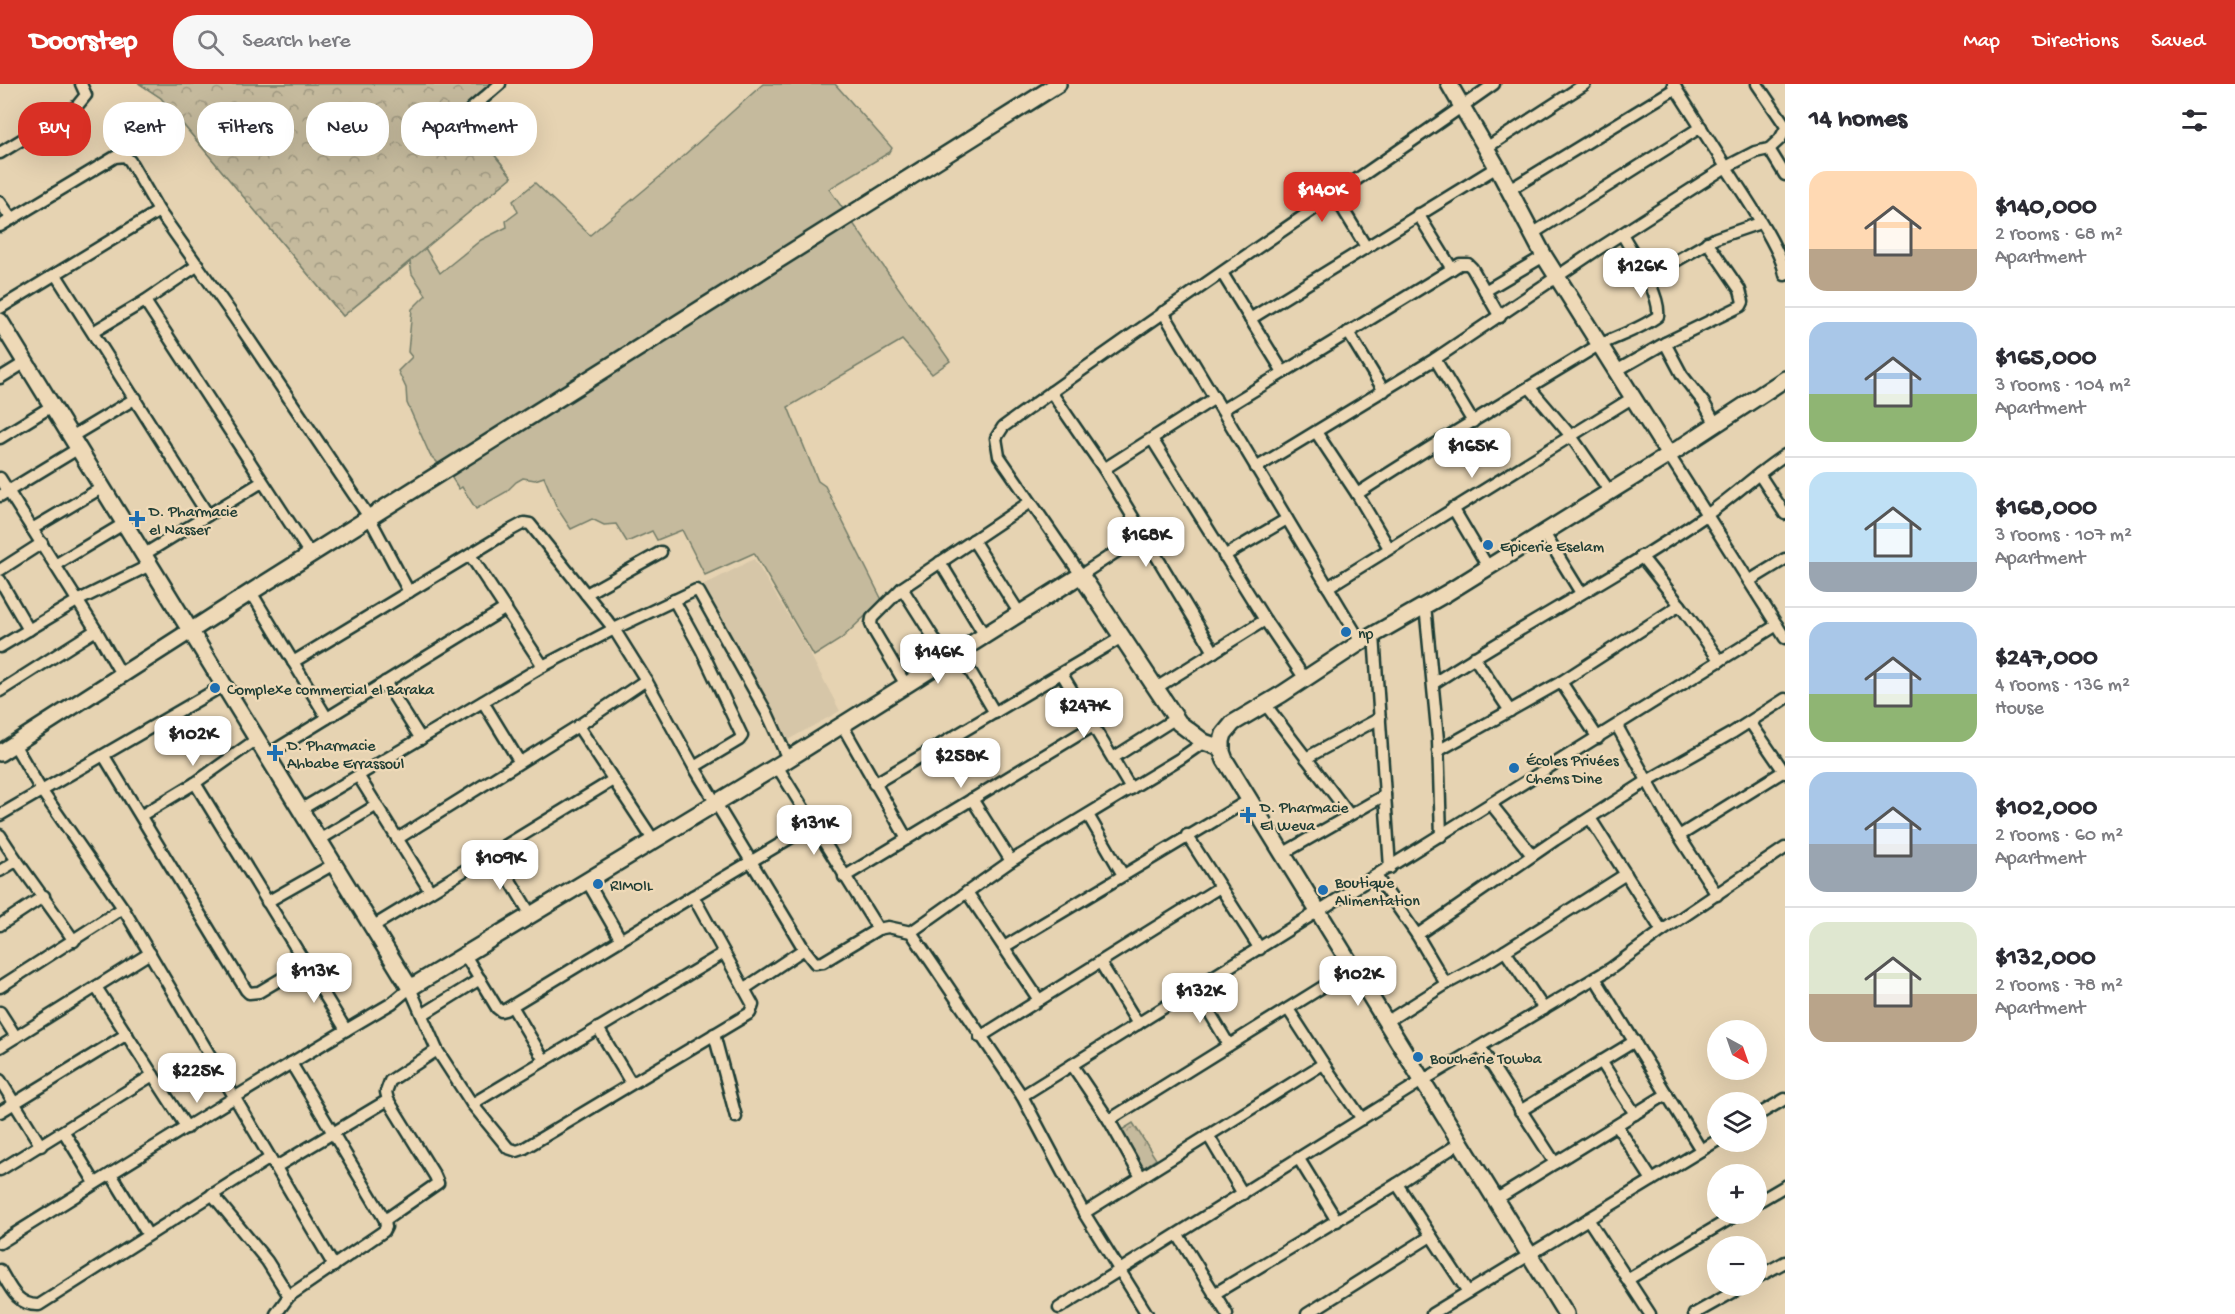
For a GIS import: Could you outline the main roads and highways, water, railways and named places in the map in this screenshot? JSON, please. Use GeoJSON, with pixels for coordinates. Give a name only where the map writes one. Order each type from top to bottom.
{"type":"FeatureCollection","features":[{"type":"Feature","properties":{"kind":"main road"},"geometry":{"type":"LineString","coordinates":[[0,753],[310,554],[1058,84]]}},
{"type":"Feature","properties":{"kind":"main road"},"geometry":{"type":"LineString","coordinates":[[1449,84],[1497,167],[1544,256],[1669,455]]}},
{"type":"Feature","properties":{"kind":"main road"},"geometry":{"type":"LineString","coordinates":[[0,321],[410,988],[782,763],[1081,575],[1182,727],[1204,742],[1221,748]]}},
{"type":"Feature","properties":{"kind":"main road"},"geometry":{"type":"LineString","coordinates":[[1566,1314],[1223,756],[1221,748],[1224,734],[1233,723],[1367,638],[1544,533],[1785,379]]}},
{"type":"Feature","properties":{"kind":"place","name":"D. Pharmacie el Nasser"},"geometry":{"type":"Point","coordinates":[137,519]}},
{"type":"Feature","properties":{"kind":"place","name":"Epicerie Eselam"},"geometry":{"type":"Point","coordinates":[1488,545]}},
{"type":"Feature","properties":{"kind":"place","name":"np"},"geometry":{"type":"Point","coordinates":[1346,632]}},
{"type":"Feature","properties":{"kind":"place","name":"Complexe commercial el Baraka"},"geometry":{"type":"Point","coordinates":[215,688]}},
{"type":"Feature","properties":{"kind":"place","name":"D. Pharmacie Ahbabe Errassoul"},"geometry":{"type":"Point","coordinates":[275,753]}},
{"type":"Feature","properties":{"kind":"place","name":"Écoles Privées Chems Dine"},"geometry":{"type":"Point","coordinates":[1514,768]}},
{"type":"Feature","properties":{"kind":"place","name":"D. Pharmacie El Weva"},"geometry":{"type":"Point","coordinates":[1248,815]}},
{"type":"Feature","properties":{"kind":"place","name":"RIMOIL"},"geometry":{"type":"Point","coordinates":[598,884]}},
{"type":"Feature","properties":{"kind":"place","name":"Boutique Alimentation"},"geometry":{"type":"Point","coordinates":[1323,890]}},
{"type":"Feature","properties":{"kind":"place","name":"Boucherie Towba"},"geometry":{"type":"Point","coordinates":[1418,1057]}}]}
